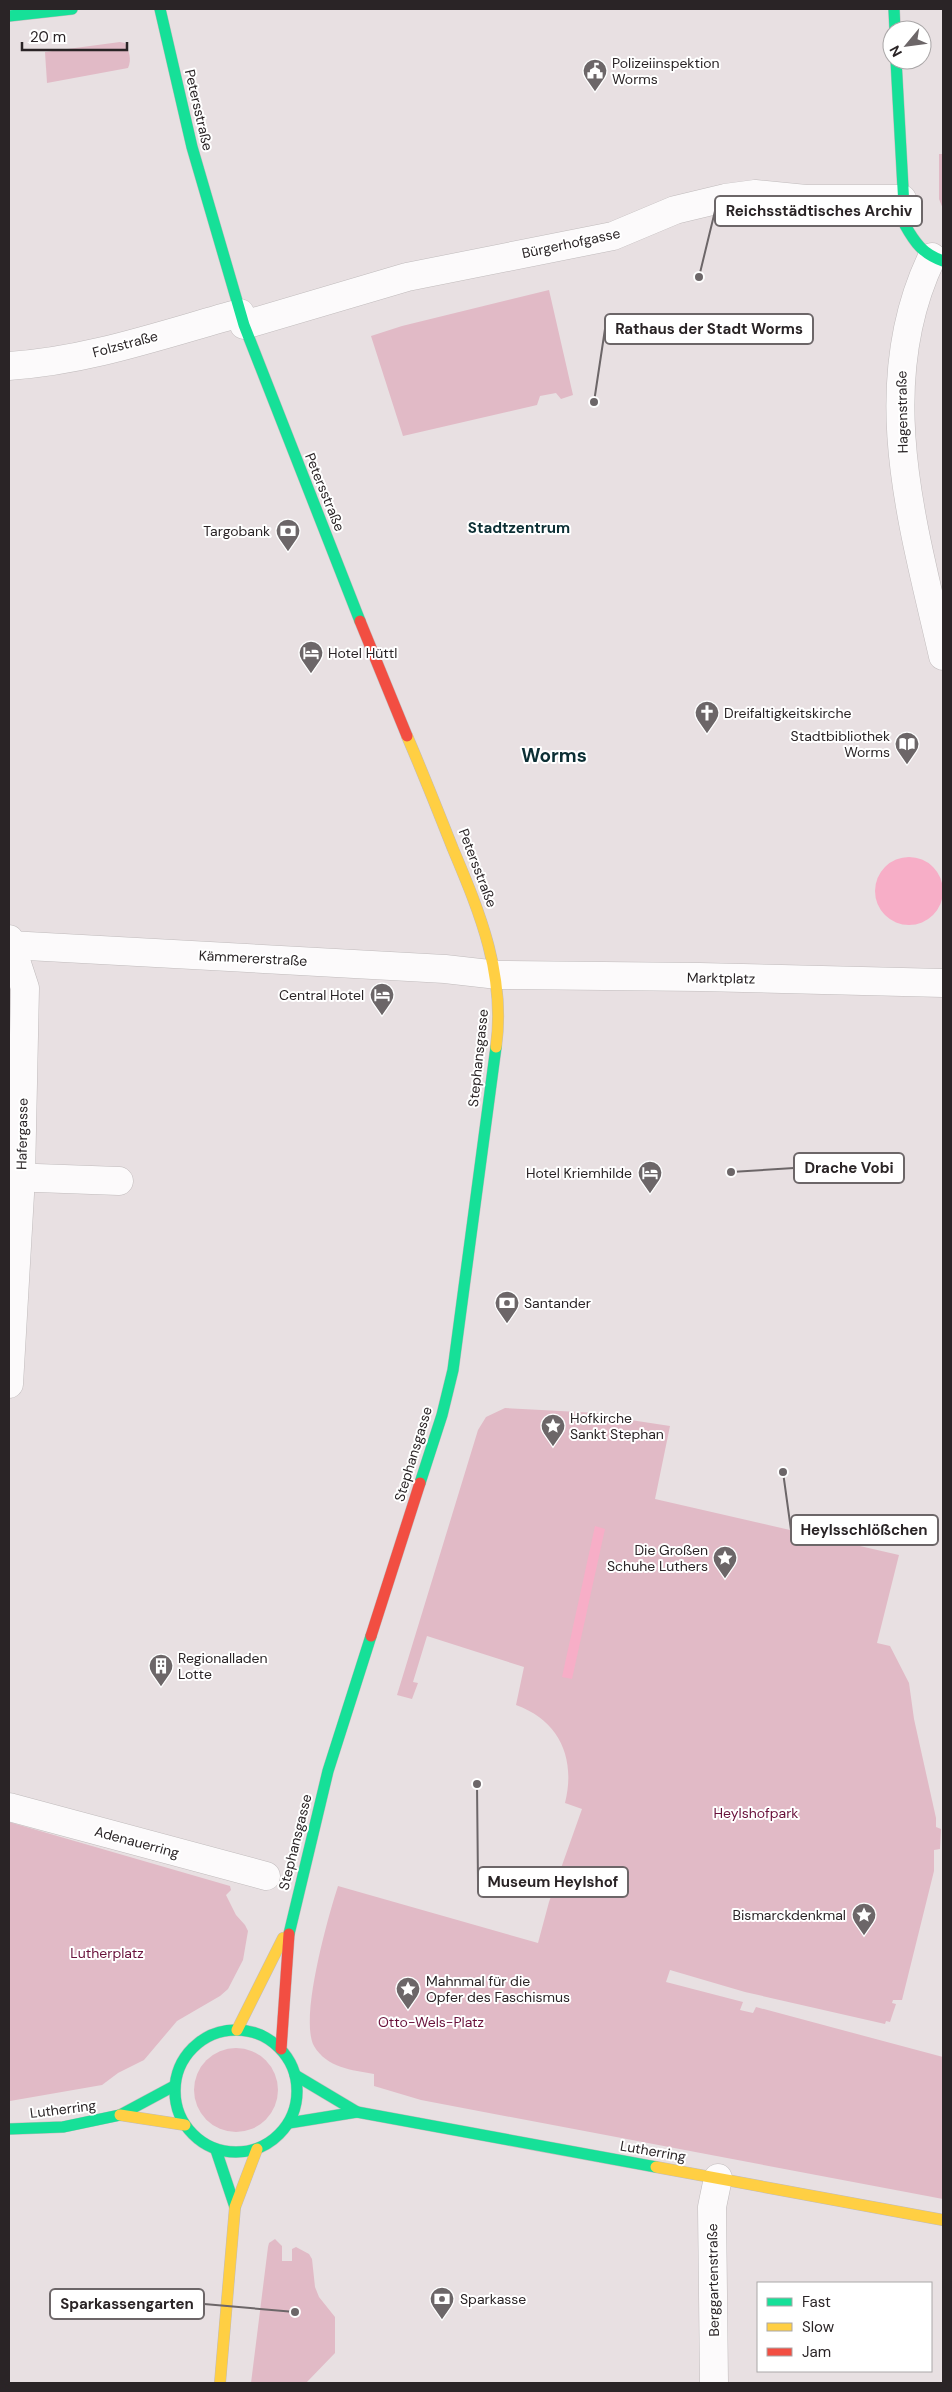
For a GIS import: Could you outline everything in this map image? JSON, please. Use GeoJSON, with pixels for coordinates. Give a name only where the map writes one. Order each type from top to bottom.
{"type":"FeatureCollection","features":[{"type":"Feature","properties":{"kind":"street"},"geometry":{"type":"LineString","coordinates":[[9,16],[72,9]]}},
{"type":"Feature","properties":{"kind":"street","name":"Petersstraße"},"geometry":{"type":"LineString","coordinates":[[160,9],[192,147],[242,319],[348,591],[471,891],[487,934],[498,975]]}},
{"type":"Feature","properties":{"kind":"street","name":"Hagenstraße"},"geometry":{"type":"LineString","coordinates":[[896,70],[902,199],[905,225],[916,245],[938,259],[915,297],[904,343],[899,393],[902,457],[919,556],[943,656]]}},
{"type":"Feature","properties":{"kind":"street","name":"Bürgerhofgasse"},"geometry":{"type":"LineString","coordinates":[[242,319],[407,277],[613,236],[675,210],[725,198],[755,194],[821,199],[902,199]]}},
{"type":"Feature","properties":{"kind":"street","name":"Folzstraße"},"geometry":{"type":"LineString","coordinates":[[9,366],[58,361],[242,319]]}},
{"type":"Feature","properties":{"kind":"street","name":"Kämmererstraße"},"geometry":{"type":"LineString","coordinates":[[10,943],[445,969],[498,975]]}},
{"type":"Feature","properties":{"kind":"street","name":"Hafergasse"},"geometry":{"type":"LineString","coordinates":[[9,1384],[15,1177],[25,988],[10,943]]}},
{"type":"Feature","properties":{"kind":"street","name":"Marktplatz"},"geometry":{"type":"LineString","coordinates":[[498,975],[719,967],[943,983]]}},
{"type":"Feature","properties":{"kind":"street","name":"Stephansgasse"},"geometry":{"type":"LineString","coordinates":[[281,2049],[288,1928],[328,1771],[442,1415],[453,1370],[497,1040],[498,975]]}},
{"type":"Feature","properties":{"kind":"street"},"geometry":{"type":"LineString","coordinates":[[15,1177],[120,1181]]}},
{"type":"Feature","properties":{"kind":"street","name":"Adenauerring"},"geometry":{"type":"LineString","coordinates":[[9,1807],[266,1876]]}},
{"type":"Feature","properties":{"kind":"street","name":"Stephansgasse"},"geometry":{"type":"LineString","coordinates":[[237,2030],[288,1928]]}},
{"type":"Feature","properties":{"kind":"street"},"geometry":{"type":"LineString","coordinates":[[226,2030],[246,2030],[265,2036],[281,2049],[292,2065],[295,2074],[297,2085],[296,2105],[288,2123],[275,2139],[257,2149],[237,2153],[216,2150],[198,2140],[184,2125],[176,2106],[174,2086],[179,2066],[190,2048],[207,2036],[226,2030]]}},
{"type":"Feature","properties":{"kind":"street","name":"Lutherring"},"geometry":{"type":"LineString","coordinates":[[295,2074],[357,2112]]}},
{"type":"Feature","properties":{"kind":"street","name":"Lutherring"},"geometry":{"type":"LineString","coordinates":[[9,2129],[63,2127],[120,2115],[174,2086]]}},
{"type":"Feature","properties":{"kind":"street","name":"Lutherring"},"geometry":{"type":"LineString","coordinates":[[288,2123],[357,2112],[943,2220]]}},
{"type":"Feature","properties":{"kind":"street","name":"Lutherring"},"geometry":{"type":"LineString","coordinates":[[120,2115],[184,2125]]}},
{"type":"Feature","properties":{"kind":"street"},"geometry":{"type":"LineString","coordinates":[[220,2383],[235,2207],[257,2149]]}},
{"type":"Feature","properties":{"kind":"street"},"geometry":{"type":"LineString","coordinates":[[216,2150],[235,2207]]}},
{"type":"Feature","properties":{"kind":"street","name":"Berggartenstraße"},"geometry":{"type":"LineString","coordinates":[[714,2383],[712,2206],[718,2178]]}},
{"type":"Feature","properties":{"kind":"green space"},"geometry":{"type":"Polygon","coordinates":[[[120,42],[125,43],[129,52],[130,61],[128,68],[47,83],[45,52],[120,42]]]}},
{"type":"Feature","properties":{"kind":"green space"},"geometry":{"type":"Polygon","coordinates":[[[939,154],[943,154],[943,209],[939,199],[939,154]]]}},
{"type":"Feature","properties":{"kind":"green space"},"geometry":{"type":"Polygon","coordinates":[[[549,290],[573,395],[561,399],[556,393],[540,396],[537,405],[403,436],[371,336],[402,326],[549,290]]]}},
{"type":"Feature","properties":{"kind":"green space","name":"Heylshofpark"},"geometry":{"type":"Polygon","coordinates":[[[505,1408],[598,1413],[598,1415],[670,1426],[655,1499],[899,1555],[877,1643],[890,1646],[909,1683],[914,1719],[936,1818],[936,1827],[941,1829],[940,1849],[934,1850],[934,1871],[902,2000],[893,2000],[892,2003],[896,2004],[890,2022],[886,2021],[885,2024],[745,1992],[670,1970],[666,1982],[743,2002],[740,2010],[753,2013],[756,2007],[943,2057],[943,2199],[421,2100],[374,2086],[374,2074],[341,2067],[326,2059],[314,2046],[310,2033],[312,1992],[322,1943],[338,1886],[538,1943],[549,1902],[582,1809],[565,1803],[568,1787],[566,1757],[554,1731],[531,1712],[516,1705],[524,1667],[427,1636],[413,1682],[418,1683],[412,1699],[397,1695],[478,1430],[486,1417],[505,1408]]]}},
{"type":"Feature","properties":{"kind":"green space","name":"Lutherplatz"},"geometry":{"type":"Polygon","coordinates":[[[9,1822],[230,1886],[231,1890],[226,1895],[236,1915],[248,1931],[243,1960],[228,1989],[220,1996],[177,2021],[144,2060],[118,2073],[102,2085],[10,2101],[9,1822]]]}},
{"type":"Feature","properties":{"kind":"green space"},"geometry":{"type":"Polygon","coordinates":[[[236,2048],[252,2051],[271,2067],[275,2074],[278,2090],[275,2106],[259,2125],[252,2129],[236,2132],[220,2129],[201,2113],[197,2106],[194,2090],[197,2074],[213,2055],[220,2051],[236,2048]]]}},
{"type":"Feature","properties":{"kind":"green space"},"geometry":{"type":"Polygon","coordinates":[[[275,2239],[282,2246],[282,2261],[292,2261],[292,2249],[296,2247],[309,2254],[312,2259],[315,2287],[319,2297],[335,2317],[335,2353],[306,2383],[251,2383],[268,2247],[269,2243],[275,2239]]]}},
{"type":"Feature","properties":{"kind":"shaded area"},"geometry":{"type":"Polygon","coordinates":[[[909,857],[922,860],[933,867],[940,878],[943,891],[940,904],[933,915],[922,922],[909,925],[896,922],[885,915],[878,904],[875,891],[878,878],[885,867],[896,860],[909,857]]]}},
{"type":"Feature","properties":{"kind":"shaded area"},"geometry":{"type":"Polygon","coordinates":[[[595,1526],[605,1529],[572,1679],[562,1677],[595,1526]]]}},
{"type":"Feature","properties":{"kind":"traffic: fast"},"geometry":{"type":"LineString","coordinates":[[9,16],[72,9]]}},
{"type":"Feature","properties":{"kind":"traffic: fast"},"geometry":{"type":"LineString","coordinates":[[160,9],[192,147],[244,325],[360,621]]}},
{"type":"Feature","properties":{"kind":"traffic: fast"},"geometry":{"type":"LineString","coordinates":[[894,9],[895,20]]}},
{"type":"Feature","properties":{"kind":"traffic: fast"},"geometry":{"type":"LineString","coordinates":[[897,70],[905,225],[920,247],[930,255],[943,261]]}},
{"type":"Feature","properties":{"kind":"traffic: fast"},"geometry":{"type":"LineString","coordinates":[[420,1483],[442,1415],[453,1370],[496,1047]]}},
{"type":"Feature","properties":{"kind":"traffic: fast"},"geometry":{"type":"LineString","coordinates":[[289,1934],[328,1771],[371,1636]]}},
{"type":"Feature","properties":{"kind":"traffic: fast"},"geometry":{"type":"LineString","coordinates":[[236,2030],[260,2034],[279,2048],[293,2067],[297,2091],[293,2115],[279,2134],[260,2148],[236,2152],[212,2148],[193,2134],[179,2115],[175,2091],[179,2067],[193,2048],[212,2034],[236,2030]]}},
{"type":"Feature","properties":{"kind":"traffic: fast"},"geometry":{"type":"LineString","coordinates":[[295,2075],[357,2112]]}},
{"type":"Feature","properties":{"kind":"traffic: fast"},"geometry":{"type":"LineString","coordinates":[[9,2129],[63,2127],[120,2115],[174,2086]]}},
{"type":"Feature","properties":{"kind":"traffic: fast"},"geometry":{"type":"LineString","coordinates":[[289,2123],[357,2112],[656,2167]]}},
{"type":"Feature","properties":{"kind":"traffic: fast"},"geometry":{"type":"LineString","coordinates":[[216,2150],[235,2207]]}},
{"type":"Feature","properties":{"kind":"traffic: slow"},"geometry":{"type":"LineString","coordinates":[[407,736],[473,897],[488,945],[497,995],[496,1047]]}},
{"type":"Feature","properties":{"kind":"traffic: slow"},"geometry":{"type":"LineString","coordinates":[[237,2030],[283,1938]]}},
{"type":"Feature","properties":{"kind":"traffic: slow"},"geometry":{"type":"LineString","coordinates":[[120,2115],[185,2125]]}},
{"type":"Feature","properties":{"kind":"traffic: slow"},"geometry":{"type":"LineString","coordinates":[[220,2383],[235,2207],[257,2149]]}},
{"type":"Feature","properties":{"kind":"traffic: slow"},"geometry":{"type":"LineString","coordinates":[[656,2167],[943,2220]]}},
{"type":"Feature","properties":{"kind":"traffic: jam"},"geometry":{"type":"LineString","coordinates":[[360,621],[407,736]]}},
{"type":"Feature","properties":{"kind":"traffic: jam"},"geometry":{"type":"LineString","coordinates":[[371,1636],[420,1483]]}},
{"type":"Feature","properties":{"kind":"traffic: jam"},"geometry":{"type":"LineString","coordinates":[[281,2049],[289,1934]]}},
{"type":"Feature","properties":{"kind":"place","name":"Polizeiinspektion Worms"},"geometry":{"type":"Point","coordinates":[595,92]}},
{"type":"Feature","properties":{"kind":"place","name":"Reichsstädtisches Archiv"},"geometry":{"type":"Point","coordinates":[699,277]}},
{"type":"Feature","properties":{"kind":"place","name":"Rathaus der Stadt Worms"},"geometry":{"type":"Point","coordinates":[594,402]}},
{"type":"Feature","properties":{"kind":"place","name":"Targobank"},"geometry":{"type":"Point","coordinates":[288,552]}},
{"type":"Feature","properties":{"kind":"place","name":"Hotel Hüttl"},"geometry":{"type":"Point","coordinates":[311,674]}},
{"type":"Feature","properties":{"kind":"place","name":"Dreifaltigkeitskirche"},"geometry":{"type":"Point","coordinates":[707,734]}},
{"type":"Feature","properties":{"kind":"place","name":"Stadtbibliothek Worms"},"geometry":{"type":"Point","coordinates":[907,765]}},
{"type":"Feature","properties":{"kind":"place","name":"Central Hotel"},"geometry":{"type":"Point","coordinates":[382,1016]}},
{"type":"Feature","properties":{"kind":"place","name":"Drache Vobi"},"geometry":{"type":"Point","coordinates":[731,1172]}},
{"type":"Feature","properties":{"kind":"place","name":"Hotel Kriemhilde"},"geometry":{"type":"Point","coordinates":[650,1194]}},
{"type":"Feature","properties":{"kind":"place","name":"Santander"},"geometry":{"type":"Point","coordinates":[507,1324]}},
{"type":"Feature","properties":{"kind":"place","name":"Hofkirche Sankt Stephan"},"geometry":{"type":"Point","coordinates":[553,1447]}},
{"type":"Feature","properties":{"kind":"place","name":"Heylsschlößchen"},"geometry":{"type":"Point","coordinates":[783,1472]}},
{"type":"Feature","properties":{"kind":"place","name":"Die Großen Schuhe Luthers"},"geometry":{"type":"Point","coordinates":[725,1579]}},
{"type":"Feature","properties":{"kind":"place","name":"Regionalladen Lotte"},"geometry":{"type":"Point","coordinates":[161,1687]}},
{"type":"Feature","properties":{"kind":"place","name":"Museum Heylshof"},"geometry":{"type":"Point","coordinates":[477,1784]}},
{"type":"Feature","properties":{"kind":"place","name":"Bismarckdenkmal"},"geometry":{"type":"Point","coordinates":[864,1936]}},
{"type":"Feature","properties":{"kind":"place","name":"Mahnmal für die Opfer des Faschismus"},"geometry":{"type":"Point","coordinates":[408,2010]}},
{"type":"Feature","properties":{"kind":"place","name":"Sparkassengarten"},"geometry":{"type":"Point","coordinates":[295,2312]}},
{"type":"Feature","properties":{"kind":"place","name":"Sparkasse"},"geometry":{"type":"Point","coordinates":[442,2320]}},
{"type":"Feature","properties":{"kind":"district","name":"Stadtzentrum"},"geometry":{"type":"Point","coordinates":[519,528]}},
{"type":"Feature","properties":{"kind":"district","name":"Worms"},"geometry":{"type":"Point","coordinates":[554,755]}},
{"type":"Feature","properties":{"kind":"park label","name":"Otto-Wels-Platz"},"geometry":{"type":"Point","coordinates":[431,2022]}}]}
